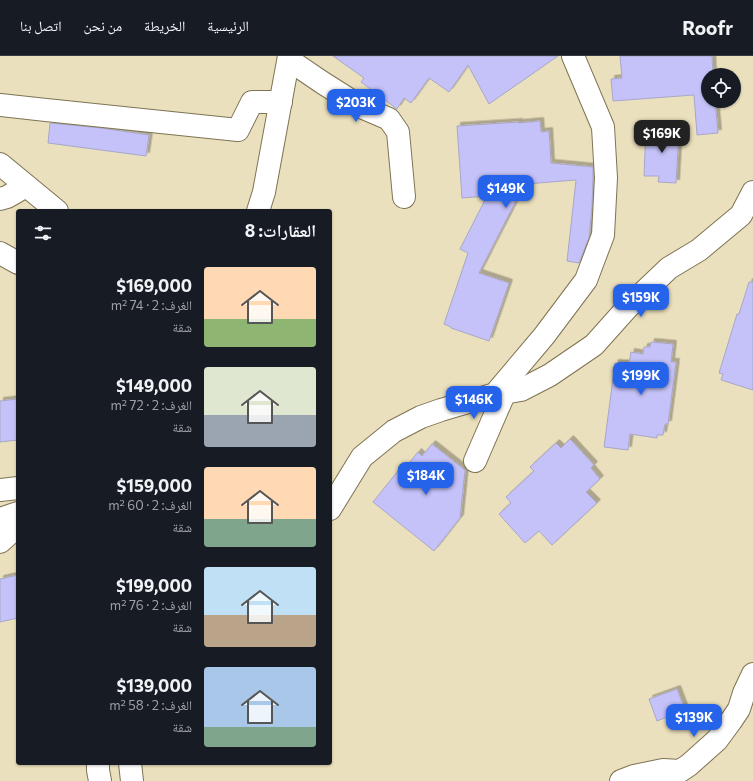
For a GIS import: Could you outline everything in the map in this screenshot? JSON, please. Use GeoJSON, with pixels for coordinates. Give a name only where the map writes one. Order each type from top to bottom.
{"type":"FeatureCollection","features":[{"type":"Feature","properties":{"kind":"street"},"geometry":{"type":"LineString","coordinates":[[475,461],[500,393],[586,280],[603,235],[606,178],[602,127],[573,56]]}},
{"type":"Feature","properties":{"kind":"street"},"geometry":{"type":"LineString","coordinates":[[259,209],[264,192],[289,58],[323,84],[361,107],[390,119],[398,132],[404,197]]}},
{"type":"Feature","properties":{"kind":"street"},"geometry":{"type":"LineString","coordinates":[[0,105],[238,130],[252,102],[281,102]]}},
{"type":"Feature","properties":{"kind":"street"},"geometry":{"type":"LineString","coordinates":[[0,164],[55,209]]}},
{"type":"Feature","properties":{"kind":"street"},"geometry":{"type":"LineString","coordinates":[[0,199],[7,198],[26,186]]}},
{"type":"Feature","properties":{"kind":"street"},"geometry":{"type":"LineString","coordinates":[[332,507],[362,458],[394,431],[421,417],[441,410],[500,393],[521,390],[550,375],[594,345],[628,307],[669,268],[699,250],[741,215],[753,192]]}},
{"type":"Feature","properties":{"kind":"street"},"geometry":{"type":"LineString","coordinates":[[0,253],[16,262]]}},
{"type":"Feature","properties":{"kind":"street"},"geometry":{"type":"LineString","coordinates":[[0,490],[16,488]]}},
{"type":"Feature","properties":{"kind":"street"},"geometry":{"type":"LineString","coordinates":[[0,519],[16,514]]}},
{"type":"Feature","properties":{"kind":"street"},"geometry":{"type":"LineString","coordinates":[[0,542],[16,528]]}},
{"type":"Feature","properties":{"kind":"street"},"geometry":{"type":"LineString","coordinates":[[621,781],[634,776],[663,770],[678,776],[717,740],[731,721],[739,709],[744,693],[753,674]]}},
{"type":"Feature","properties":{"kind":"street"},"geometry":{"type":"LineString","coordinates":[[98,765],[100,781]]}},
{"type":"Feature","properties":{"kind":"street"},"geometry":{"type":"LineString","coordinates":[[130,765],[132,781]]}},
{"type":"Feature","properties":{"kind":"building"},"geometry":{"type":"Polygon","coordinates":[[[333,56],[558,56],[489,104],[468,65],[449,92],[429,78],[411,103],[404,98],[397,109],[361,82],[364,78],[333,56]]]}},
{"type":"Feature","properties":{"kind":"building"},"geometry":{"type":"Polygon","coordinates":[[[620,56],[712,56],[713,68],[701,68],[701,108],[716,108],[718,133],[697,135],[694,95],[613,101],[611,79],[622,78],[620,56]]]}},
{"type":"Feature","properties":{"kind":"building"},"geometry":{"type":"Polygon","coordinates":[[[540,121],[541,132],[549,131],[551,163],[593,167],[592,207],[589,238],[579,263],[567,261],[576,180],[526,184],[527,194],[519,195],[479,273],[509,283],[489,341],[451,328],[444,324],[468,253],[460,249],[487,196],[462,198],[457,126],[540,121]]]}},
{"type":"Feature","properties":{"kind":"building"},"geometry":{"type":"Polygon","coordinates":[[[50,123],[149,135],[146,156],[48,143],[50,123]]]}},
{"type":"Feature","properties":{"kind":"building"},"geometry":{"type":"Polygon","coordinates":[[[646,128],[679,130],[676,183],[658,182],[659,176],[644,176],[646,128]]]}},
{"type":"Feature","properties":{"kind":"building"},"geometry":{"type":"Polygon","coordinates":[[[749,282],[753,282],[753,390],[721,380],[723,374],[719,373],[737,314],[739,314],[749,282]]]}},
{"type":"Feature","properties":{"kind":"building"},"geometry":{"type":"Polygon","coordinates":[[[651,342],[673,344],[671,362],[676,362],[668,424],[665,424],[663,435],[657,435],[657,438],[630,434],[628,450],[604,447],[615,363],[629,364],[631,352],[643,354],[644,347],[650,347],[651,342]]]}},
{"type":"Feature","properties":{"kind":"building"},"geometry":{"type":"Polygon","coordinates":[[[16,399],[16,440],[0,442],[0,401],[16,399]]]}},
{"type":"Feature","properties":{"kind":"building"},"geometry":{"type":"Polygon","coordinates":[[[570,439],[594,465],[591,468],[600,479],[586,492],[597,503],[552,545],[539,531],[525,543],[499,514],[511,503],[506,497],[534,471],[530,467],[556,443],[561,448],[570,439]]]}},
{"type":"Feature","properties":{"kind":"building"},"geometry":{"type":"Polygon","coordinates":[[[432,444],[465,470],[460,518],[434,551],[373,502],[402,466],[405,468],[418,452],[422,456],[432,444]]]}},
{"type":"Feature","properties":{"kind":"building"},"geometry":{"type":"Polygon","coordinates":[[[16,575],[16,618],[0,622],[0,579],[16,575]]]}},
{"type":"Feature","properties":{"kind":"building"},"geometry":{"type":"Polygon","coordinates":[[[677,689],[685,710],[657,721],[649,699],[677,689]]]}}]}
